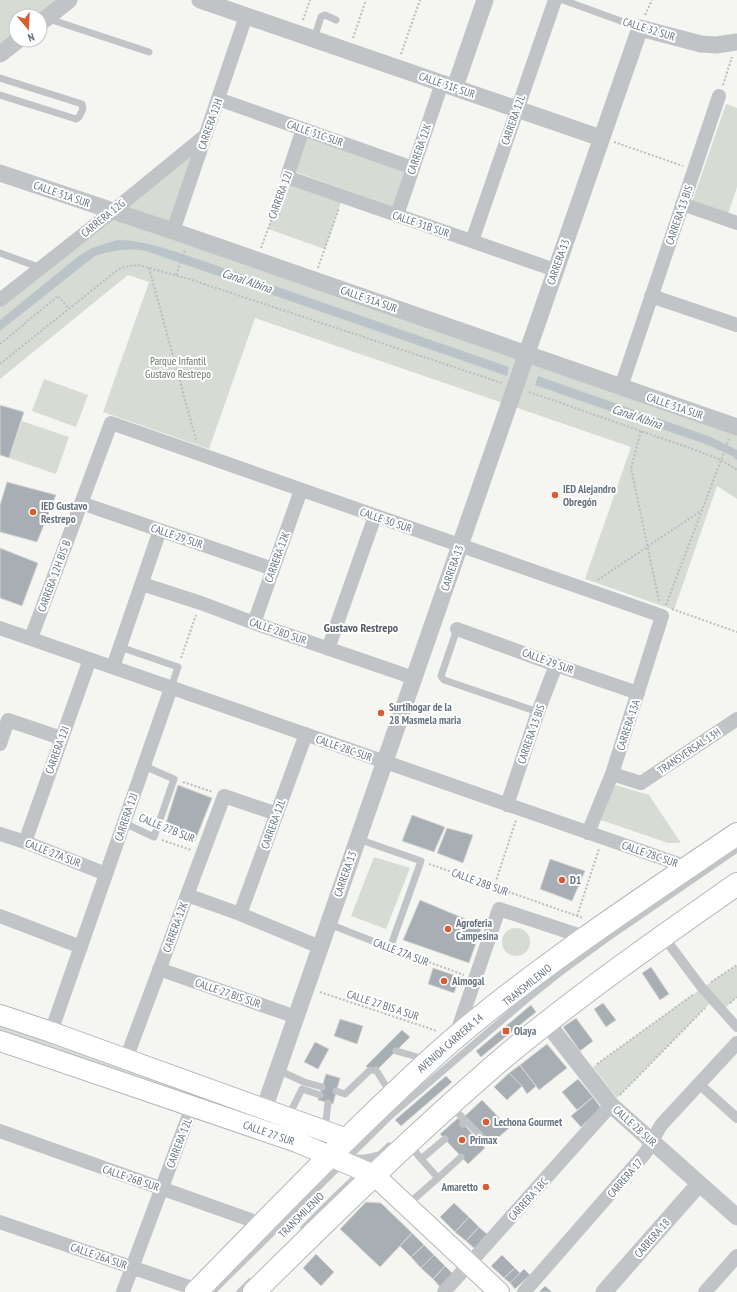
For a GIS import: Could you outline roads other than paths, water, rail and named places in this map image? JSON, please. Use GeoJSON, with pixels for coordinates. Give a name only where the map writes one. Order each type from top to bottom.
{"type":"FeatureCollection","features":[{"type":"Feature","properties":{"kind":"main road","name":"AVENIDA CARRERA 14"},"geometry":{"type":"LineString","coordinates":[[202,1291],[262,1224],[342,1153],[392,1096],[455,1037],[515,988],[595,930],[737,834]]}},
{"type":"Feature","properties":{"kind":"main road"},"geometry":{"type":"LineString","coordinates":[[255,1284],[372,1166],[409,1147],[450,1106],[503,1059],[547,1023],[589,990],[737,884]]}},
{"type":"Feature","properties":{"kind":"main road","name":"CALLE 27 SUR"},"geometry":{"type":"LineString","coordinates":[[0,1015],[324,1131],[342,1153]]}},
{"type":"Feature","properties":{"kind":"main road","name":"CALLE 27 SUR"},"geometry":{"type":"LineString","coordinates":[[0,1041],[296,1142],[342,1153],[372,1166],[407,1205],[499,1292]]}},
{"type":"Feature","properties":{"kind":"street"},"geometry":{"type":"LineString","coordinates":[[48,16],[68,0]]}},
{"type":"Feature","properties":{"kind":"street","name":"CALLE 31F SUR"},"geometry":{"type":"LineString","coordinates":[[200,0],[601,138]]}},
{"type":"Feature","properties":{"kind":"street","name":"CARRERA 12K"},"geometry":{"type":"LineString","coordinates":[[397,215],[413,168],[485,0]]}},
{"type":"Feature","properties":{"kind":"street","name":"CARRERA 12L"},"geometry":{"type":"LineString","coordinates":[[472,241],[555,0]]}},
{"type":"Feature","properties":{"kind":"street","name":"CARRERA 12H"},"geometry":{"type":"LineString","coordinates":[[173,231],[246,16]]}},
{"type":"Feature","properties":{"kind":"street","name":"CALLE 32 SUR"},"geometry":{"type":"LineString","coordinates":[[640,28],[701,44],[735,48]]}},
{"type":"Feature","properties":{"kind":"street","name":"CARRERA 13"},"geometry":{"type":"LineString","coordinates":[[264,1109],[640,28]]}},
{"type":"Feature","properties":{"kind":"street"},"geometry":{"type":"LineString","coordinates":[[0,54],[8,48]]}},
{"type":"Feature","properties":{"kind":"street","name":"CARRERA 13 BIS"},"geometry":{"type":"LineString","coordinates":[[621,387],[719,96]]}},
{"type":"Feature","properties":{"kind":"street","name":"CALLE 31C SUR"},"geometry":{"type":"LineString","coordinates":[[218,99],[413,168]]}},
{"type":"Feature","properties":{"kind":"street","name":"CARRERA 12J"},"geometry":{"type":"LineString","coordinates":[[286,177],[304,129]]}},
{"type":"Feature","properties":{"kind":"street","name":"CARRERA 12G"},"geometry":{"type":"LineString","coordinates":[[0,300],[206,135]]}},
{"type":"Feature","properties":{"kind":"street","name":"CALLE 31A SUR"},"geometry":{"type":"LineString","coordinates":[[0,173],[173,231],[737,427]]}},
{"type":"Feature","properties":{"kind":"street","name":"CALLE 31B SUR"},"geometry":{"type":"LineString","coordinates":[[286,177],[555,270]]}},
{"type":"Feature","properties":{"kind":"street"},"geometry":{"type":"LineString","coordinates":[[682,204],[736,218]]}},
{"type":"Feature","properties":{"kind":"street"},"geometry":{"type":"LineString","coordinates":[[652,296],[737,325]]}},
{"type":"Feature","properties":{"kind":"street","name":"CALLE 30 SUR"},"geometry":{"type":"LineString","coordinates":[[111,423],[200,455],[250,468],[301,490],[376,511],[460,546],[585,589],[664,611]]}},
{"type":"Feature","properties":{"kind":"street","name":"CARRERA 12H BIS B"},"geometry":{"type":"LineString","coordinates":[[31,638],[111,423]]}},
{"type":"Feature","properties":{"kind":"street","name":"CARRERA 12K"},"geometry":{"type":"LineString","coordinates":[[254,623],[301,490]]}},
{"type":"Feature","properties":{"kind":"street","name":"CALLE 29 SUR"},"geometry":{"type":"LineString","coordinates":[[81,503],[273,569]]}},
{"type":"Feature","properties":{"kind":"street"},"geometry":{"type":"LineString","coordinates":[[328,649],[376,511]]}},
{"type":"Feature","properties":{"kind":"street"},"geometry":{"type":"LineString","coordinates":[[113,667],[160,530]]}},
{"type":"Feature","properties":{"kind":"street","name":"CALLE 28D SUR"},"geometry":{"type":"LineString","coordinates":[[142,584],[201,602],[254,623],[414,678]]}},
{"type":"Feature","properties":{"kind":"street","name":"CARRERA 13A"},"geometry":{"type":"LineString","coordinates":[[588,833],[612,774],[664,611]]}},
{"type":"Feature","properties":{"kind":"street","name":"CALLE 28C SUR"},"geometry":{"type":"LineString","coordinates":[[0,628],[688,867]]}},
{"type":"Feature","properties":{"kind":"street","name":"CALLE 29 SUR"},"geometry":{"type":"LineString","coordinates":[[457,628],[556,665],[638,693]]}},
{"type":"Feature","properties":{"kind":"street","name":"CARRERA 12I"},"geometry":{"type":"LineString","coordinates":[[25,842],[90,659]]}},
{"type":"Feature","properties":{"kind":"street","name":"CARRERA 13 BIS"},"geometry":{"type":"LineString","coordinates":[[514,807],[538,712],[556,665]]}},
{"type":"Feature","properties":{"kind":"street","name":"CARRERA 12J"},"geometry":{"type":"LineString","coordinates":[[51,1032],[171,688]]}},
{"type":"Feature","properties":{"kind":"street","name":"TRANSVERSAL 13H"},"geometry":{"type":"LineString","coordinates":[[612,774],[641,783],[737,719]]}},
{"type":"Feature","properties":{"kind":"street"},"geometry":{"type":"LineString","coordinates":[[0,744],[8,720],[61,738]]}},
{"type":"Feature","properties":{"kind":"street","name":"CARRERA 12L"},"geometry":{"type":"LineString","coordinates":[[240,914],[306,734]]}},
{"type":"Feature","properties":{"kind":"street","name":"CARRERA 12K"},"geometry":{"type":"LineString","coordinates":[[126,1059],[224,796],[277,814]]}},
{"type":"Feature","properties":{"kind":"street","name":"CALLE 27A SUR"},"geometry":{"type":"LineString","coordinates":[[0,834],[25,842],[106,874]]}},
{"type":"Feature","properties":{"kind":"street"},"geometry":{"type":"LineString","coordinates":[[187,894],[320,947]]}},
{"type":"Feature","properties":{"kind":"street","name":"CALLE 28B SUR"},"geometry":{"type":"LineString","coordinates":[[455,1037],[498,908],[575,934],[595,930]]}},
{"type":"Feature","properties":{"kind":"street"},"geometry":{"type":"LineString","coordinates":[[0,916],[81,947]]}},
{"type":"Feature","properties":{"kind":"street"},"geometry":{"type":"LineString","coordinates":[[663,936],[702,988],[737,1027]]}},
{"type":"Feature","properties":{"kind":"street","name":"CALLE 27 BIS SUR"},"geometry":{"type":"LineString","coordinates":[[159,969],[296,1017]]}},
{"type":"Feature","properties":{"kind":"street","name":"CALLE 28 SUR"},"geometry":{"type":"LineString","coordinates":[[547,1023],[614,1102],[652,1141],[737,1217]]}},
{"type":"Feature","properties":{"kind":"street","name":"CARRERA 17"},"geometry":{"type":"LineString","coordinates":[[524,1292],[642,1157],[662,1124],[737,1043]]}},
{"type":"Feature","properties":{"kind":"street"},"geometry":{"type":"LineString","coordinates":[[699,1084],[737,1118]]}},
{"type":"Feature","properties":{"kind":"street","name":"CARRERA 18C"},"geometry":{"type":"LineString","coordinates":[[444,1292],[614,1102]]}},
{"type":"Feature","properties":{"kind":"street","name":"CARRERA 12L"},"geometry":{"type":"LineString","coordinates":[[123,1292],[192,1107]]}},
{"type":"Feature","properties":{"kind":"street","name":"CALLE 26B SUR"},"geometry":{"type":"LineString","coordinates":[[0,1131],[262,1224]]}},
{"type":"Feature","properties":{"kind":"street","name":"CARRERA 18"},"geometry":{"type":"LineString","coordinates":[[604,1292],[699,1184]]}},
{"type":"Feature","properties":{"kind":"street","name":"CALLE 26A SUR"},"geometry":{"type":"LineString","coordinates":[[0,1222],[202,1291]]}},
{"type":"Feature","properties":{"kind":"street"},"geometry":{"type":"LineString","coordinates":[[705,1292],[737,1256]]}},
{"type":"Feature","properties":{"kind":"lane","name":"CALLE 32 SUR"},"geometry":{"type":"LineString","coordinates":[[563,0],[640,28]]}},
{"type":"Feature","properties":{"kind":"lane"},"geometry":{"type":"LineString","coordinates":[[314,39],[321,16],[325,15],[336,20]]}},
{"type":"Feature","properties":{"kind":"lane"},"geometry":{"type":"LineString","coordinates":[[48,22],[149,52]]}},
{"type":"Feature","properties":{"kind":"lane"},"geometry":{"type":"LineString","coordinates":[[0,78],[82,104],[83,107],[79,118],[76,119],[0,95]]}},
{"type":"Feature","properties":{"kind":"lane"},"geometry":{"type":"LineString","coordinates":[[0,253],[41,268]]}},
{"type":"Feature","properties":{"kind":"lane"},"geometry":{"type":"LineString","coordinates":[[457,628],[441,678],[538,712]]}},
{"type":"Feature","properties":{"kind":"lane","name":"CARRERA 12J"},"geometry":{"type":"LineString","coordinates":[[120,648],[178,667],[171,688]]}},
{"type":"Feature","properties":{"kind":"lane","name":"CALLE 27B SUR"},"geometry":{"type":"LineString","coordinates":[[124,823],[154,837],[174,779],[144,766]]}},
{"type":"Feature","properties":{"kind":"lane","name":"CALLE 27A SUR"},"geometry":{"type":"LineString","coordinates":[[328,924],[390,948],[421,861],[358,838]]}},
{"type":"Feature","properties":{"kind":"lane","name":"TRANSMILENIO"},"geometry":{"type":"LineString","coordinates":[[202,1291],[342,1153],[391,1115],[550,980],[613,934],[737,849]]}},
{"type":"Feature","properties":{"kind":"lane"},"geometry":{"type":"LineString","coordinates":[[396,1051],[419,1056],[429,1060]]}},
{"type":"Feature","properties":{"kind":"lane"},"geometry":{"type":"LineString","coordinates":[[278,1070],[320,1095]]}},
{"type":"Feature","properties":{"kind":"lane"},"geometry":{"type":"LineString","coordinates":[[336,1092],[345,1094],[373,1070],[392,1096]]}},
{"type":"Feature","properties":{"kind":"lane"},"geometry":{"type":"LineString","coordinates":[[303,1086],[322,1087]]}},
{"type":"Feature","properties":{"kind":"lane"},"geometry":{"type":"LineString","coordinates":[[288,1118],[303,1086]]}},
{"type":"Feature","properties":{"kind":"lane"},"geometry":{"type":"LineString","coordinates":[[324,1131],[328,1103]]}},
{"type":"Feature","properties":{"kind":"lane"},"geometry":{"type":"LineString","coordinates":[[450,1106],[464,1122],[483,1138],[479,1141]]}},
{"type":"Feature","properties":{"kind":"lane"},"geometry":{"type":"LineString","coordinates":[[409,1147],[445,1139]]}},
{"type":"Feature","properties":{"kind":"lane"},"geometry":{"type":"LineString","coordinates":[[409,1147],[438,1178]]}},
{"type":"Feature","properties":{"kind":"lane"},"geometry":{"type":"LineString","coordinates":[[407,1205],[461,1157]]}},
{"type":"Feature","properties":{"kind":"lane","name":"TRANSMILENIO"},"geometry":{"type":"LineString","coordinates":[[301,1231],[372,1166]]}},
{"type":"Feature","properties":{"kind":"lane"},"geometry":{"type":"LineString","coordinates":[[240,1292],[255,1284]]}},
{"type":"Feature","properties":{"kind":"water","name":"Canal Albina"},"geometry":{"type":"Polygon","coordinates":[[[117,240],[140,242],[177,252],[509,367],[507,376],[146,251],[139,250],[120,250],[95,256],[0,331],[0,320],[80,255],[92,248],[117,240]]]}},
{"type":"Feature","properties":{"kind":"water","name":"Canal Albina"},"geometry":{"type":"Polygon","coordinates":[[[538,376],[711,437],[737,450],[737,460],[732,456],[708,445],[535,385],[538,376]]]}},
{"type":"Feature","properties":{"kind":"place","name":"IED Alejandro Obregón"},"geometry":{"type":"Point","coordinates":[555,495]}},
{"type":"Feature","properties":{"kind":"place","name":"IED Gustavo Restrepo"},"geometry":{"type":"Point","coordinates":[33,512]}},
{"type":"Feature","properties":{"kind":"place","name":"Surtihogar de la 28 Masmela maria"},"geometry":{"type":"Point","coordinates":[381,713]}},
{"type":"Feature","properties":{"kind":"place","name":"D1"},"geometry":{"type":"Point","coordinates":[562,880]}},
{"type":"Feature","properties":{"kind":"place","name":"Agroferia Campesina"},"geometry":{"type":"Point","coordinates":[448,929]}},
{"type":"Feature","properties":{"kind":"place","name":"Almogal"},"geometry":{"type":"Point","coordinates":[444,981]}},
{"type":"Feature","properties":{"kind":"place","name":"Olaya"},"geometry":{"type":"Point","coordinates":[506,1031]}},
{"type":"Feature","properties":{"kind":"place","name":"Lechona Gourmet"},"geometry":{"type":"Point","coordinates":[486,1122]}},
{"type":"Feature","properties":{"kind":"place","name":"Primax"},"geometry":{"type":"Point","coordinates":[462,1140]}},
{"type":"Feature","properties":{"kind":"place","name":"Amaretto"},"geometry":{"type":"Point","coordinates":[486,1187]}},
{"type":"Feature","properties":{"kind":"district","name":"Gustavo Restrepo"},"geometry":{"type":"Point","coordinates":[361,628]}},
{"type":"Feature","properties":{"kind":"park label","name":"Parque Infantil Gustavo Restrepo"},"geometry":{"type":"Point","coordinates":[178,367]}}]}
